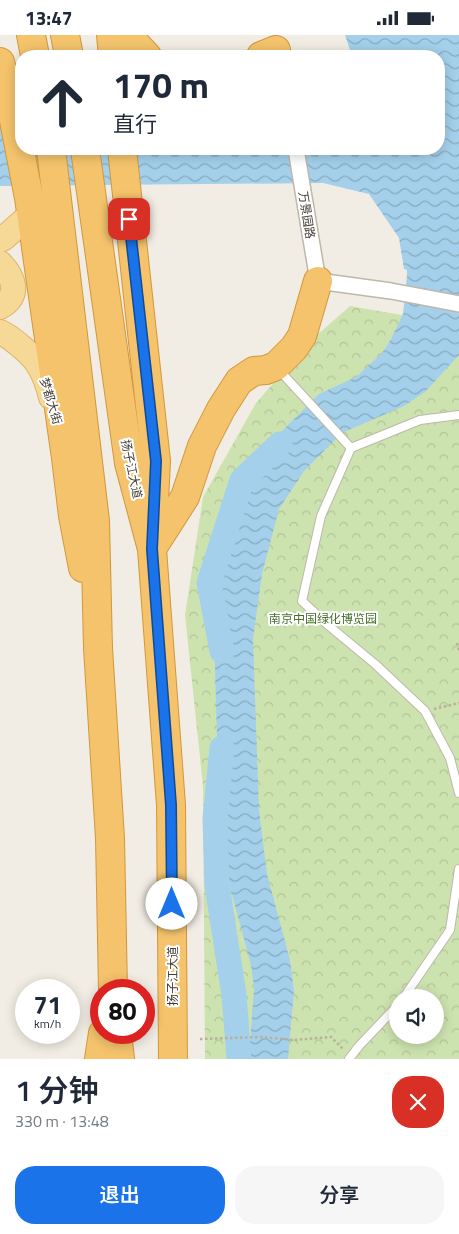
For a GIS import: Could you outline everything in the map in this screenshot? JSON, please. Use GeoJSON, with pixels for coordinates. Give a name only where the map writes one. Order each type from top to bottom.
{"type":"FeatureCollection","features":[{"type":"Feature","properties":{"kind":"highway"},"geometry":{"type":"LineString","coordinates":[[31,35],[34,50]]}},
{"type":"Feature","properties":{"kind":"highway"},"geometry":{"type":"LineString","coordinates":[[65,35],[68,50]]}},
{"type":"Feature","properties":{"kind":"highway"},"geometry":{"type":"LineString","coordinates":[[111,35],[112,50]]}},
{"type":"Feature","properties":{"kind":"highway"},"geometry":{"type":"LineString","coordinates":[[129,35],[141,50]]}},
{"type":"Feature","properties":{"kind":"highway"},"geometry":{"type":"LineString","coordinates":[[0,61],[15,126]]}},
{"type":"Feature","properties":{"kind":"highway"},"geometry":{"type":"LineString","coordinates":[[20,155],[30,206],[73,515],[98,647]]}},
{"type":"Feature","properties":{"kind":"highway"},"geometry":{"type":"LineString","coordinates":[[52,155],[95,521],[98,647],[110,838],[112,979]]}},
{"type":"Feature","properties":{"kind":"highway","name":"扬子江大道"},"geometry":{"type":"LineString","coordinates":[[86,155],[129,463],[152,549],[171,805],[173,1059]]}},
{"type":"Feature","properties":{"kind":"highway"},"geometry":{"type":"LineString","coordinates":[[123,155],[156,461],[152,549]]}},
{"type":"Feature","properties":{"kind":"highway"},"geometry":{"type":"LineString","coordinates":[[152,549],[185,497],[202,446],[220,409],[240,381],[254,371],[266,370],[276,366],[294,348],[302,335],[318,281]]}},
{"type":"Feature","properties":{"kind":"highway"},"geometry":{"type":"LineString","coordinates":[[99,1059],[101,1044]]}},
{"type":"Feature","properties":{"kind":"highway"},"geometry":{"type":"LineString","coordinates":[[118,1044],[120,1059]]}},
{"type":"Feature","properties":{"kind":"main road"},"geometry":{"type":"LineString","coordinates":[[0,240],[4,238],[30,206]]}},
{"type":"Feature","properties":{"kind":"main road"},"geometry":{"type":"LineString","coordinates":[[0,263],[8,272],[14,289],[11,297],[0,307]]}},
{"type":"Feature","properties":{"kind":"main road","name":"梦都大街"},"geometry":{"type":"LineString","coordinates":[[0,331],[37,362],[48,384],[66,458]]}},
{"type":"Feature","properties":{"kind":"street","name":"万景园路"},"geometry":{"type":"LineString","coordinates":[[297,155],[318,281]]}},
{"type":"Feature","properties":{"kind":"street"},"geometry":{"type":"LineString","coordinates":[[318,281],[459,303]]}},
{"type":"Feature","properties":{"kind":"lane"},"geometry":{"type":"LineString","coordinates":[[276,366],[351,449]]}},
{"type":"Feature","properties":{"kind":"lane"},"geometry":{"type":"LineString","coordinates":[[459,415],[420,420],[351,449],[321,516],[302,601],[375,664],[425,711],[450,758],[459,793]]}},
{"type":"Feature","properties":{"kind":"lane"},"geometry":{"type":"LineString","coordinates":[[409,989],[450,930],[459,869]]}},
{"type":"Feature","properties":{"kind":"lane"},"geometry":{"type":"LineString","coordinates":[[349,1059],[389,1014]]}},
{"type":"Feature","properties":{"kind":"path"},"geometry":{"type":"LineString","coordinates":[[457,643],[459,651]]}},
{"type":"Feature","properties":{"kind":"path"},"geometry":{"type":"LineString","coordinates":[[425,711],[459,703]]}},
{"type":"Feature","properties":{"kind":"path"},"geometry":{"type":"LineString","coordinates":[[200,1039],[261,1037],[294,1040],[332,1037],[343,1049]]}},
{"type":"Feature","properties":{"kind":"green space","name":"南京中国绿化博览园"},"geometry":{"type":"Polygon","coordinates":[[[350,306],[459,325],[459,1059],[205,1059],[203,786],[185,615],[203,497],[256,403],[309,342],[350,306]]]}},
{"type":"Feature","properties":{"kind":"water"},"geometry":{"type":"Polygon","coordinates":[[[345,35],[459,35],[459,355],[425,392],[404,406],[342,433],[304,471],[279,509],[262,574],[253,639],[259,810],[267,874],[290,960],[294,991],[288,1059],[249,1059],[254,988],[251,965],[228,880],[219,809],[214,632],[223,561],[246,482],[274,439],[319,394],[356,377],[382,353],[391,339],[403,314],[407,275],[407,270],[404,269],[399,238],[369,194],[323,183],[0,186],[0,118],[15,140],[15,155],[320,155],[320,158],[320,155],[445,155],[445,50],[350,50],[345,35]]]}},
{"type":"Feature","properties":{"kind":"waterway"},"geometry":{"type":"LineString","coordinates":[[222,651],[209,583],[242,480],[280,444]]}},
{"type":"Feature","properties":{"kind":"waterway"},"geometry":{"type":"LineString","coordinates":[[222,748],[215,819],[217,885],[234,995],[239,1059]]}},
{"type":"Feature","properties":{"kind":"route"},"geometry":{"type":"LineString","coordinates":[[129,219],[156,461],[152,549],[171,805],[172,904]]}}]}
